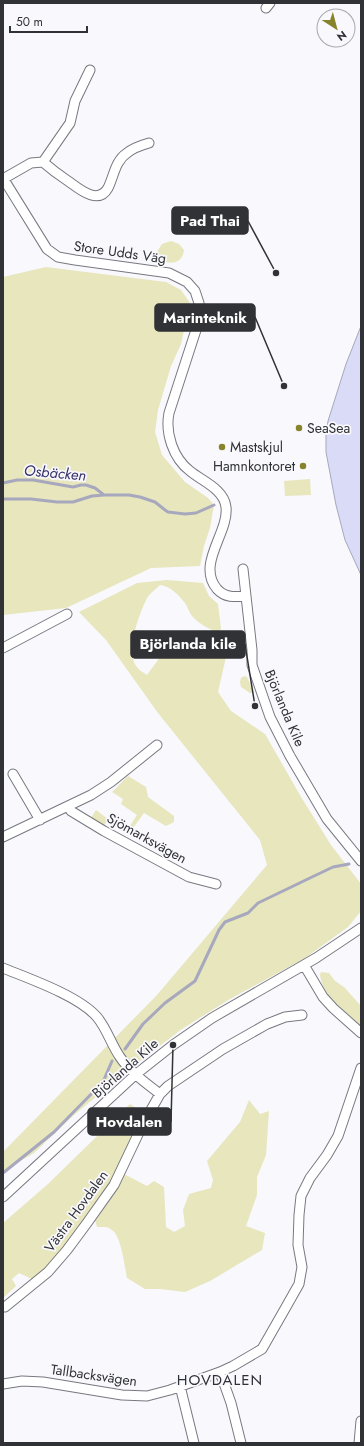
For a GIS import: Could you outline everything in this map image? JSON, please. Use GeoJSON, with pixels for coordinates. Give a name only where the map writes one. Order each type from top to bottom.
{"type":"FeatureCollection","features":[{"type":"Feature","properties":{"kind":"street"},"geometry":{"type":"LineString","coordinates":[[90,70],[75,101],[70,123],[43,162],[80,190],[87,194],[99,195],[107,190],[119,161],[126,153],[137,147],[150,143]]}},
{"type":"Feature","properties":{"kind":"street","name":"Store Udds Väg"},"geometry":{"type":"LineString","coordinates":[[43,162],[31,164],[3,178],[44,245],[54,255],[75,260],[169,273],[187,282],[195,291],[199,303],[196,330],[169,413],[168,434],[174,450],[184,466],[216,490],[225,501],[226,507],[224,521],[211,559],[211,574],[218,590],[232,597],[245,596]]}},
{"type":"Feature","properties":{"kind":"street","name":"Björlanda Kile"},"geometry":{"type":"LineString","coordinates":[[243,569],[252,666],[270,717],[290,756],[327,819],[361,861]]}},
{"type":"Feature","properties":{"kind":"street"},"geometry":{"type":"LineString","coordinates":[[3,648],[67,614]]}},
{"type":"Feature","properties":{"kind":"street"},"geometry":{"type":"LineString","coordinates":[[3,837],[69,807],[91,795],[111,782],[158,744]]}},
{"type":"Feature","properties":{"kind":"street"},"geometry":{"type":"LineString","coordinates":[[13,774],[40,820]]}},
{"type":"Feature","properties":{"kind":"street","name":"Sjömarksvägen"},"geometry":{"type":"LineString","coordinates":[[69,807],[71,811],[104,831],[189,877],[216,884]]}},
{"type":"Feature","properties":{"kind":"street","name":"Björlanda Kile"},"geometry":{"type":"LineString","coordinates":[[3,1197],[136,1075],[191,1031],[304,965],[361,928]]}},
{"type":"Feature","properties":{"kind":"street"},"geometry":{"type":"LineString","coordinates":[[304,965],[323,997],[361,1033]]}},
{"type":"Feature","properties":{"kind":"street"},"geometry":{"type":"LineString","coordinates":[[3,968],[74,999],[88,1009],[104,1026],[120,1057],[136,1075],[160,1094],[168,1086],[223,1049],[267,1024],[285,1017],[302,1015]]}},
{"type":"Feature","properties":{"kind":"street","name":"Tallbacksvägen"},"geometry":{"type":"LineString","coordinates":[[3,1384],[22,1381],[43,1382],[122,1395],[147,1396],[220,1372],[262,1349],[299,1284],[302,1267],[298,1245],[301,1196],[310,1178],[327,1155],[338,1136],[361,1068]]}},
{"type":"Feature","properties":{"kind":"street","name":"Västra Hovdalen"},"geometry":{"type":"LineString","coordinates":[[5,1307],[48,1272],[88,1223],[114,1186],[143,1124],[160,1094]]}},
{"type":"Feature","properties":{"kind":"street"},"geometry":{"type":"LineString","coordinates":[[220,1372],[231,1403],[241,1443]]}},
{"type":"Feature","properties":{"kind":"street"},"geometry":{"type":"LineString","coordinates":[[180,1386],[194,1443]]}},
{"type":"Feature","properties":{"kind":"street"},"geometry":{"type":"LineString","coordinates":[[359,1443],[361,1421]]}},
{"type":"Feature","properties":{"kind":"green space"},"geometry":{"type":"Polygon","coordinates":[[[171,241],[179,244],[184,250],[183,255],[179,260],[173,263],[161,261],[156,253],[162,244],[171,241]]]}},
{"type":"Feature","properties":{"kind":"green space"},"geometry":{"type":"Polygon","coordinates":[[[46,267],[166,282],[181,290],[190,303],[181,344],[171,366],[158,410],[155,432],[162,455],[185,482],[208,498],[214,505],[210,528],[204,546],[200,566],[151,568],[66,608],[3,615],[3,277],[46,267]]]}},
{"type":"Feature","properties":{"kind":"green space"},"geometry":{"type":"Polygon","coordinates":[[[310,479],[311,495],[285,496],[284,481],[310,479]]]}},
{"type":"Feature","properties":{"kind":"green space"},"geometry":{"type":"Polygon","coordinates":[[[167,580],[203,583],[209,596],[218,604],[221,629],[217,632],[201,624],[195,619],[185,603],[177,594],[171,589],[160,585],[147,598],[138,620],[132,648],[132,656],[135,664],[139,670],[147,675],[158,660],[171,636],[182,634],[203,639],[204,652],[222,647],[226,657],[218,692],[231,711],[265,734],[301,797],[331,845],[361,884],[361,911],[348,927],[305,958],[230,999],[182,1029],[75,1114],[34,1153],[3,1171],[3,1152],[157,995],[267,865],[260,840],[158,713],[106,640],[79,612],[137,583],[167,580]]]}},
{"type":"Feature","properties":{"kind":"green space"},"geometry":{"type":"Polygon","coordinates":[[[244,676],[247,677],[254,693],[250,693],[241,687],[241,678],[244,676]]]}},
{"type":"Feature","properties":{"kind":"green space"},"geometry":{"type":"Polygon","coordinates":[[[128,776],[146,787],[148,797],[174,816],[174,822],[166,826],[144,813],[133,828],[128,829],[137,815],[121,804],[123,799],[112,792],[128,776]]]}},
{"type":"Feature","properties":{"kind":"green space"},"geometry":{"type":"Polygon","coordinates":[[[96,810],[108,819],[104,826],[91,818],[96,810]]]}},
{"type":"Feature","properties":{"kind":"green space"},"geometry":{"type":"Polygon","coordinates":[[[321,972],[329,973],[335,981],[344,987],[361,1006],[361,1026],[330,997],[322,983],[320,975],[321,972]]]}},
{"type":"Feature","properties":{"kind":"green space"},"geometry":{"type":"Polygon","coordinates":[[[249,1100],[260,1114],[269,1111],[266,1155],[257,1177],[257,1195],[246,1226],[265,1233],[262,1250],[210,1281],[185,1292],[145,1289],[127,1278],[118,1238],[109,1228],[97,1227],[95,1220],[112,1196],[124,1174],[147,1186],[154,1181],[164,1187],[166,1227],[174,1232],[185,1226],[183,1210],[189,1194],[211,1188],[213,1180],[207,1161],[240,1122],[249,1100]]]}},
{"type":"Feature","properties":{"kind":"green space"},"geometry":{"type":"Polygon","coordinates":[[[130,1104],[144,1114],[115,1179],[66,1246],[34,1280],[19,1273],[12,1279],[16,1286],[3,1298],[3,1223],[48,1184],[130,1104]]]}},
{"type":"Feature","properties":{"kind":"water"},"geometry":{"type":"Polygon","coordinates":[[[361,326],[361,575],[345,540],[336,505],[326,452],[326,434],[328,421],[346,364],[361,326]]]}},
{"type":"Feature","properties":{"kind":"waterway","name":"Osbäcken"},"geometry":{"type":"LineString","coordinates":[[3,483],[17,480],[33,480],[73,487],[86,485],[95,488],[104,495],[129,495],[140,497],[155,502],[168,512],[185,514],[196,513],[214,505]]}},
{"type":"Feature","properties":{"kind":"waterway","name":"Osbäcken"},"geometry":{"type":"LineString","coordinates":[[3,499],[73,502],[92,496],[104,495]]}},
{"type":"Feature","properties":{"kind":"waterway"},"geometry":{"type":"LineString","coordinates":[[125,1049],[143,1024],[165,1003],[195,981],[219,930],[225,922],[248,913],[258,903],[333,867],[349,864]]}},
{"type":"Feature","properties":{"kind":"waterway"},"geometry":{"type":"LineString","coordinates":[[3,1173],[54,1132],[103,1082],[112,1061]]}},
{"type":"Feature","properties":{"kind":"place","name":"Pad Thai"},"geometry":{"type":"Point","coordinates":[276,273]}},
{"type":"Feature","properties":{"kind":"place","name":"Marinteknik"},"geometry":{"type":"Point","coordinates":[284,386]}},
{"type":"Feature","properties":{"kind":"place","name":"SeaSea"},"geometry":{"type":"Point","coordinates":[299,428]}},
{"type":"Feature","properties":{"kind":"place","name":"Mastskjul"},"geometry":{"type":"Point","coordinates":[222,447]}},
{"type":"Feature","properties":{"kind":"place","name":"Hamnkontoret"},"geometry":{"type":"Point","coordinates":[303,466]}},
{"type":"Feature","properties":{"kind":"place","name":"Björlanda kile"},"geometry":{"type":"Point","coordinates":[255,706]}},
{"type":"Feature","properties":{"kind":"place","name":"Hovdalen"},"geometry":{"type":"Point","coordinates":[173,1045]}},
{"type":"Feature","properties":{"kind":"district","name":"HOVDALEN"},"geometry":{"type":"Point","coordinates":[220,1380]}}]}
